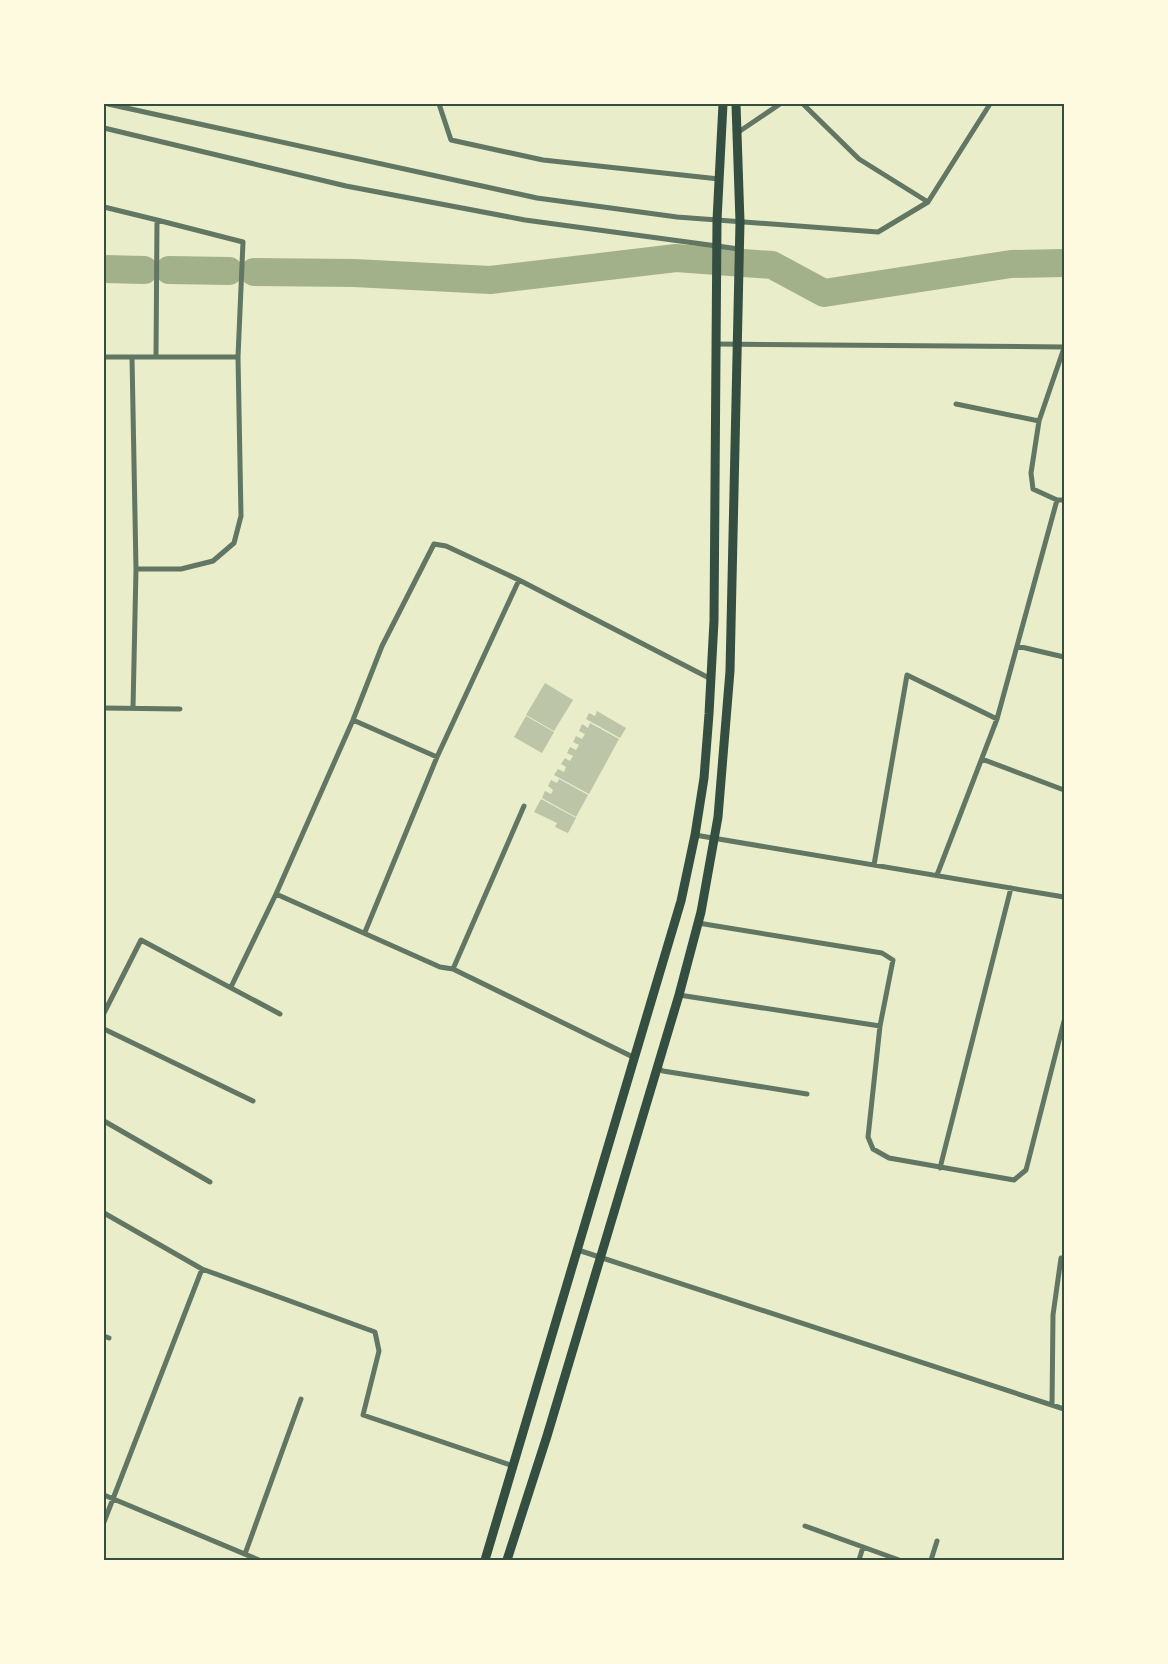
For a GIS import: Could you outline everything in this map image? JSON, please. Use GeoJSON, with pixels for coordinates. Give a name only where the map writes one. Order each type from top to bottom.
{"type":"FeatureCollection","features":[{"type":"Feature","properties":{"kind":"main road"},"geometry":{"type":"LineString","coordinates":[[485,1560],[681,901],[695,835],[704,778],[714,621],[717,220],[723,104]]}},
{"type":"Feature","properties":{"kind":"main road"},"geometry":{"type":"LineString","coordinates":[[507,1560],[547,1436],[679,995],[698,923],[718,817],[730,671],[740,222],[736,104]]}},
{"type":"Feature","properties":{"kind":"street"},"geometry":{"type":"LineString","coordinates":[[108,104],[537,198],[677,217],[878,232],[928,202],[990,104]]}},
{"type":"Feature","properties":{"kind":"street"},"geometry":{"type":"LineString","coordinates":[[439,104],[451,140],[543,160],[719,179]]}},
{"type":"Feature","properties":{"kind":"street"},"geometry":{"type":"LineString","coordinates":[[737,132],[780,104]]}},
{"type":"Feature","properties":{"kind":"street"},"geometry":{"type":"LineString","coordinates":[[803,104],[859,159],[928,202]]}},
{"type":"Feature","properties":{"kind":"street"},"geometry":{"type":"LineString","coordinates":[[104,128],[365,190],[526,220],[739,250]]}},
{"type":"Feature","properties":{"kind":"street"},"geometry":{"type":"LineString","coordinates":[[104,207],[242,242],[238,357],[241,516],[234,543],[213,561],[181,569],[136,569]]}},
{"type":"Feature","properties":{"kind":"street"},"geometry":{"type":"LineString","coordinates":[[156,357],[157,220]]}},
{"type":"Feature","properties":{"kind":"street"},"geometry":{"type":"LineString","coordinates":[[716,344],[1064,348],[1038,421],[1031,473],[1034,489],[1057,500],[1064,500]]}},
{"type":"Feature","properties":{"kind":"street"},"geometry":{"type":"LineString","coordinates":[[104,357],[238,357]]}},
{"type":"Feature","properties":{"kind":"street"},"geometry":{"type":"LineString","coordinates":[[132,357],[136,569],[133,708]]}},
{"type":"Feature","properties":{"kind":"street"},"geometry":{"type":"LineString","coordinates":[[956,404],[1038,421]]}},
{"type":"Feature","properties":{"kind":"street"},"geometry":{"type":"LineString","coordinates":[[937,876],[997,719],[1057,500]]}},
{"type":"Feature","properties":{"kind":"street"},"geometry":{"type":"LineString","coordinates":[[231,987],[276,894],[353,720],[382,646],[434,544],[446,546],[520,580],[711,679]]}},
{"type":"Feature","properties":{"kind":"street"},"geometry":{"type":"LineString","coordinates":[[365,932],[437,757],[520,580]]}},
{"type":"Feature","properties":{"kind":"street"},"geometry":{"type":"LineString","coordinates":[[1017,646],[1064,657]]}},
{"type":"Feature","properties":{"kind":"street"},"geometry":{"type":"LineString","coordinates":[[874,865],[907,676],[997,719]]}},
{"type":"Feature","properties":{"kind":"street"},"geometry":{"type":"LineString","coordinates":[[104,708],[180,708]]}},
{"type":"Feature","properties":{"kind":"street"},"geometry":{"type":"LineString","coordinates":[[353,720],[437,757]]}},
{"type":"Feature","properties":{"kind":"street"},"geometry":{"type":"LineString","coordinates":[[982,759],[1064,790]]}},
{"type":"Feature","properties":{"kind":"street"},"geometry":{"type":"LineString","coordinates":[[453,969],[524,806]]}},
{"type":"Feature","properties":{"kind":"street"},"geometry":{"type":"LineString","coordinates":[[695,835],[1064,896]]}},
{"type":"Feature","properties":{"kind":"street"},"geometry":{"type":"LineString","coordinates":[[940,1168],[1011,888]]}},
{"type":"Feature","properties":{"kind":"street"},"geometry":{"type":"LineString","coordinates":[[276,894],[365,932],[440,968],[453,969],[635,1058]]}},
{"type":"Feature","properties":{"kind":"street"},"geometry":{"type":"LineString","coordinates":[[698,923],[882,953],[893,960],[880,1026],[868,1137],[873,1149],[889,1158],[1014,1180],[1026,1170],[1064,1021]]}},
{"type":"Feature","properties":{"kind":"street"},"geometry":{"type":"LineString","coordinates":[[104,1013],[142,940],[280,1014]]}},
{"type":"Feature","properties":{"kind":"street"},"geometry":{"type":"LineString","coordinates":[[679,995],[880,1026]]}},
{"type":"Feature","properties":{"kind":"street"},"geometry":{"type":"LineString","coordinates":[[104,1029],[253,1102]]}},
{"type":"Feature","properties":{"kind":"street"},"geometry":{"type":"LineString","coordinates":[[657,1068],[663,1071],[807,1094]]}},
{"type":"Feature","properties":{"kind":"street"},"geometry":{"type":"LineString","coordinates":[[104,1121],[210,1182]]}},
{"type":"Feature","properties":{"kind":"street"},"geometry":{"type":"LineString","coordinates":[[104,1213],[202,1270],[375,1332],[379,1351],[363,1415],[513,1466]]}},
{"type":"Feature","properties":{"kind":"street"},"geometry":{"type":"LineString","coordinates":[[578,1250],[1064,1409]]}},
{"type":"Feature","properties":{"kind":"street"},"geometry":{"type":"LineString","coordinates":[[1052,1405],[1054,1315],[1061,1258]]}},
{"type":"Feature","properties":{"kind":"street"},"geometry":{"type":"LineString","coordinates":[[104,1522],[202,1270]]}},
{"type":"Feature","properties":{"kind":"street"},"geometry":{"type":"LineString","coordinates":[[245,1554],[301,1399]]}},
{"type":"Feature","properties":{"kind":"street"},"geometry":{"type":"LineString","coordinates":[[104,1495],[259,1560]]}},
{"type":"Feature","properties":{"kind":"street"},"geometry":{"type":"LineString","coordinates":[[805,1526],[899,1560]]}},
{"type":"Feature","properties":{"kind":"street"},"geometry":{"type":"LineString","coordinates":[[931,1560],[937,1541]]}},
{"type":"Feature","properties":{"kind":"street"},"geometry":{"type":"LineString","coordinates":[[859,1560],[863,1547]]}},
{"type":"Feature","properties":{"kind":"building"},"geometry":{"type":"Polygon","coordinates":[[[545,683],[573,700],[554,731],[526,715],[545,683]]]}},
{"type":"Feature","properties":{"kind":"building"},"geometry":{"type":"Polygon","coordinates":[[[597,711],[626,728],[620,738],[586,719],[589,713],[595,716],[597,711]]]}},
{"type":"Feature","properties":{"kind":"building"},"geometry":{"type":"Polygon","coordinates":[[[526,716],[554,732],[542,753],[514,737],[526,716]]]}},
{"type":"Feature","properties":{"kind":"building"},"geometry":{"type":"Polygon","coordinates":[[[590,723],[619,739],[589,794],[554,775],[558,769],[564,772],[566,767],[561,764],[565,758],[570,761],[573,756],[567,753],[570,747],[576,750],[579,745],[573,742],[576,736],[582,739],[585,734],[579,731],[582,724],[588,728],[590,723]]]}},
{"type":"Feature","properties":{"kind":"building"},"geometry":{"type":"Polygon","coordinates":[[[559,779],[588,795],[576,817],[542,798],[545,791],[551,794],[553,790],[548,786],[551,780],[557,783],[559,779]]]}},
{"type":"Feature","properties":{"kind":"building"},"geometry":{"type":"Polygon","coordinates":[[[541,799],[576,818],[568,833],[555,827],[557,823],[534,812],[541,799]]]}},
{"type":"Feature","properties":{"kind":"waterway"},"geometry":{"type":"LineString","coordinates":[[254,272],[354,273],[490,280],[676,258],[772,265],[824,293],[1011,264],[1064,263]]}},
{"type":"Feature","properties":{"kind":"waterway"},"geometry":{"type":"LineString","coordinates":[[104,269],[144,270]]}},
{"type":"Feature","properties":{"kind":"waterway"},"geometry":{"type":"LineString","coordinates":[[169,270],[229,271]]}}]}
